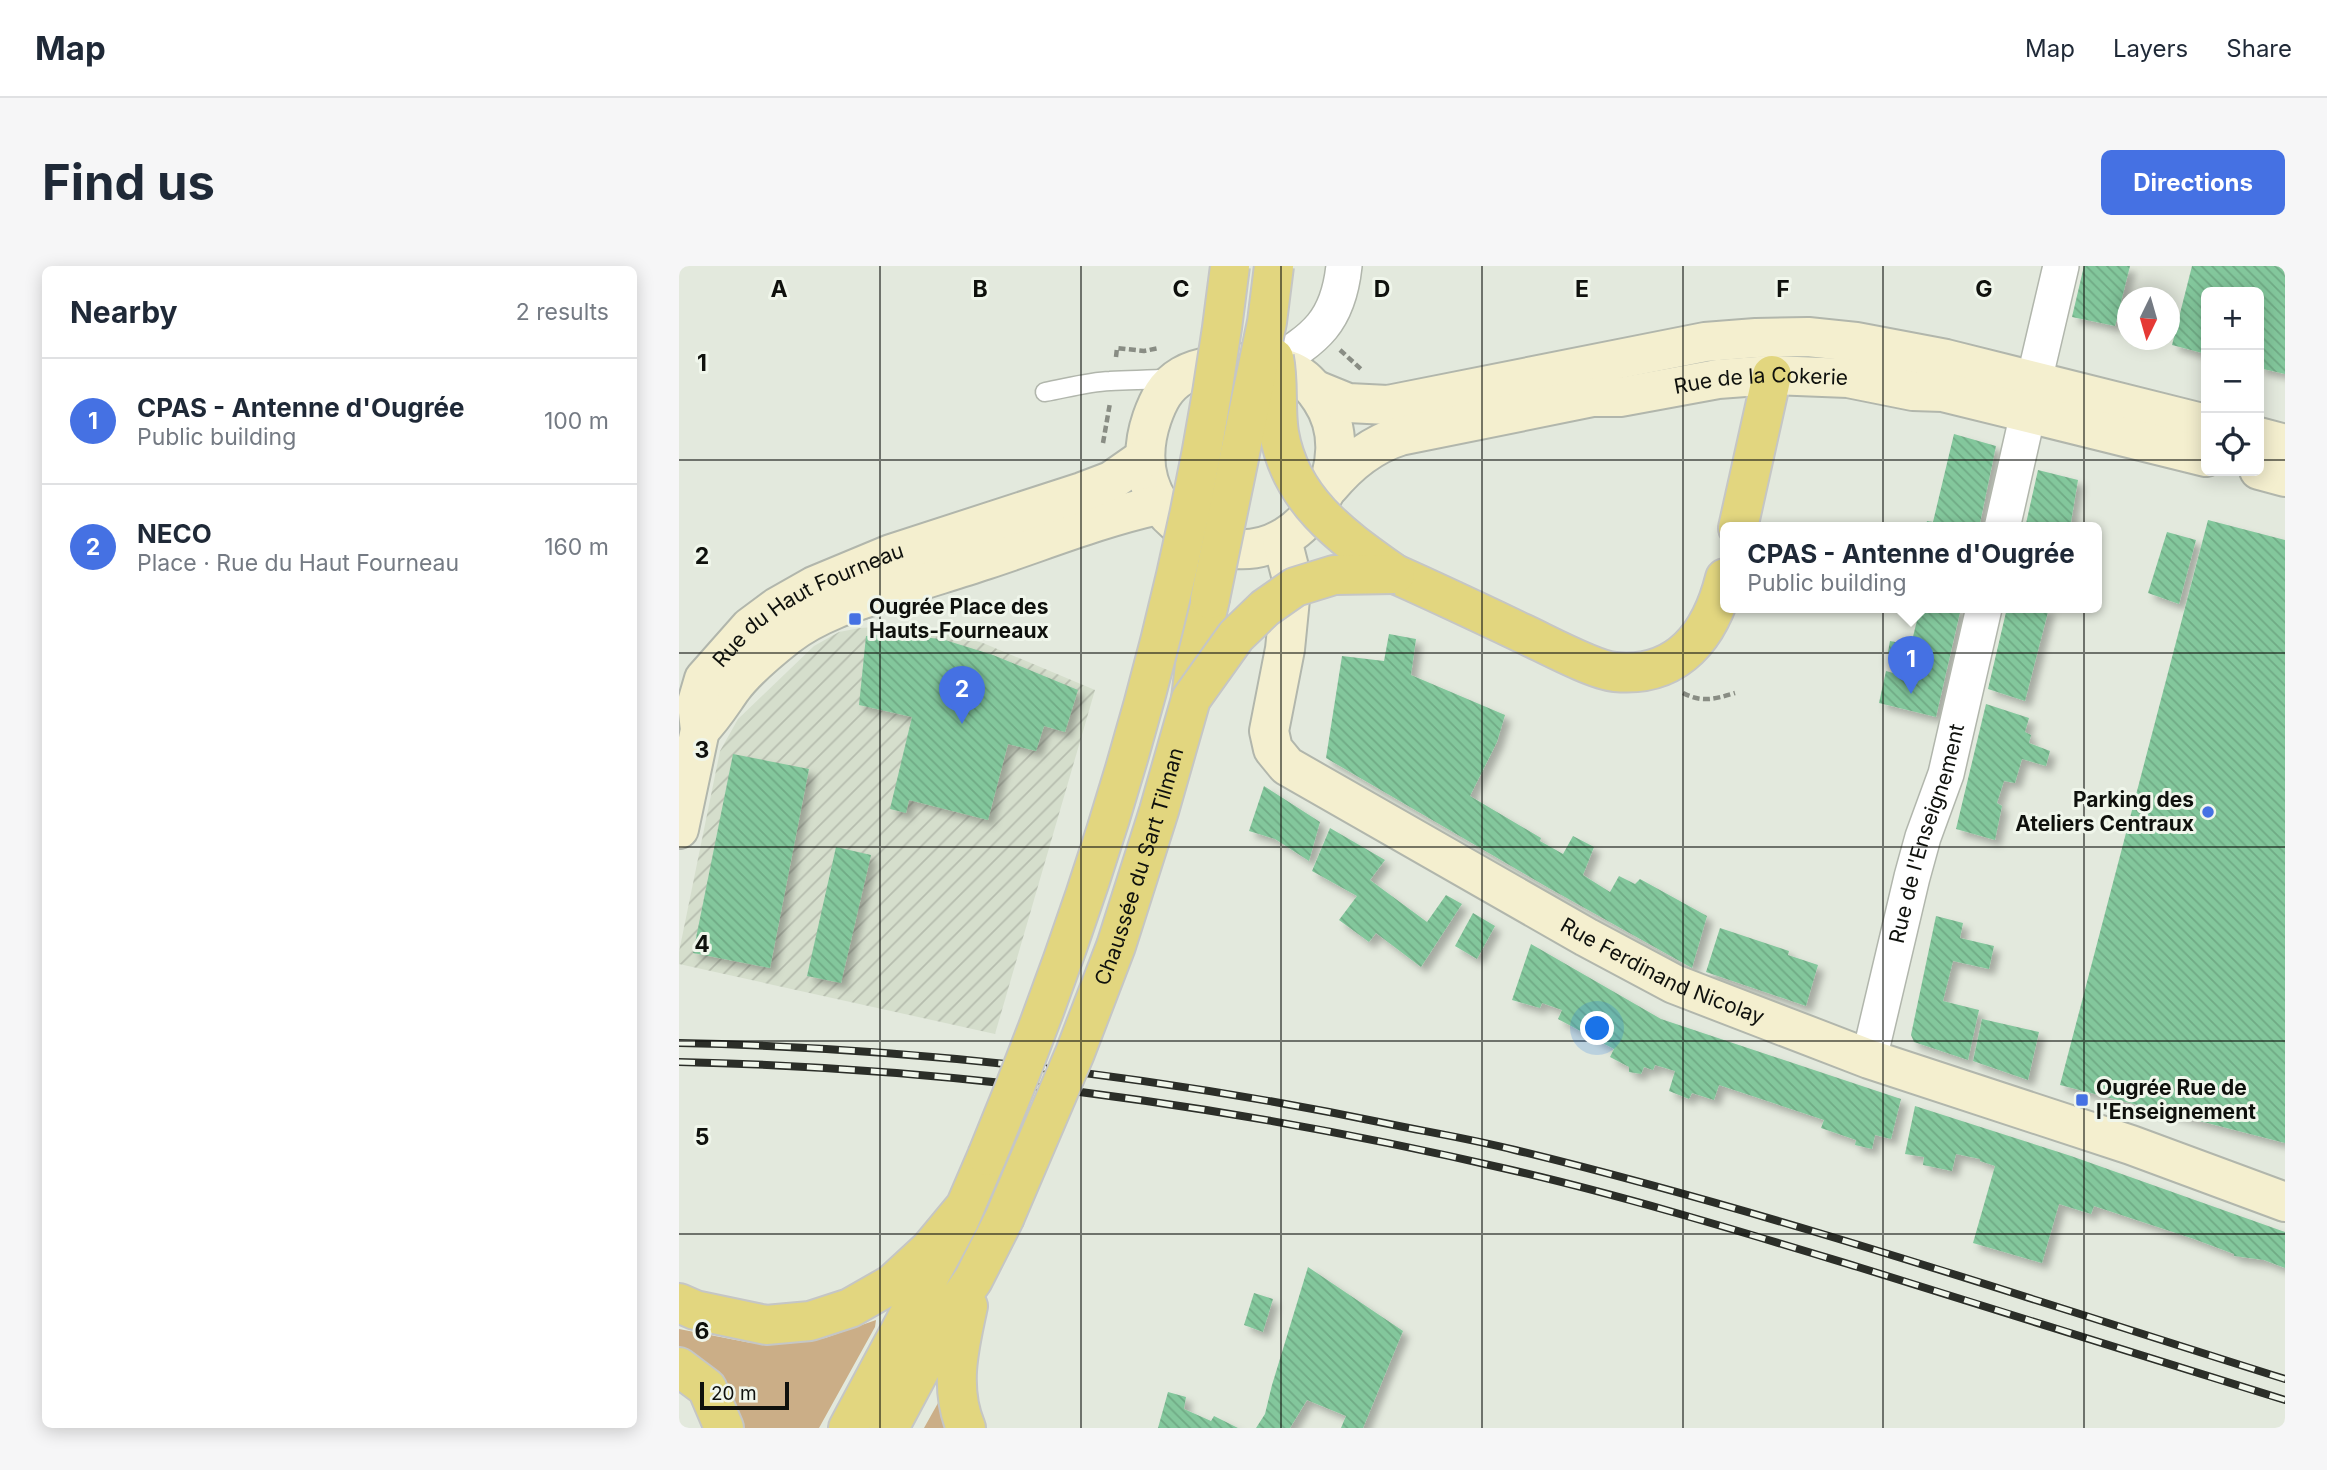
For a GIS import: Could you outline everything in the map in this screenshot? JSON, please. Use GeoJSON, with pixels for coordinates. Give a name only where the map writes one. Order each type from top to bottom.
{"type":"FeatureCollection","features":[{"type":"Feature","properties":{"kind":"highway","name":"Chaussée du Sart Tilman"},"geometry":{"type":"LineString","coordinates":[[848,1428],[964,1208],[1032,1048],[1081,908],[1146,695],[1192,502],[1223,330],[1230,266]]}},
{"type":"Feature","properties":{"kind":"highway","name":"Chaussée du Sart Tilman"},"geometry":{"type":"LineString","coordinates":[[889,1428],[952,1310],[974,1280],[1005,1219],[1116,946],[1191,699],[1195,665],[1267,322],[1273,266]]}},
{"type":"Feature","properties":{"kind":"highway"},"geometry":{"type":"LineString","coordinates":[[1267,322],[1277,375],[1276,408],[1280,436],[1302,493],[1323,519],[1395,574],[1580,660],[1613,672],[1643,671],[1664,666],[1684,654],[1705,631],[1720,596]]}},
{"type":"Feature","properties":{"kind":"highway"},"geometry":{"type":"LineString","coordinates":[[1739,522],[1772,375]]}},
{"type":"Feature","properties":{"kind":"highway"},"geometry":{"type":"LineString","coordinates":[[1191,699],[1236,636],[1265,608],[1295,587],[1334,575],[1395,574]]}},
{"type":"Feature","properties":{"kind":"highway"},"geometry":{"type":"LineString","coordinates":[[679,1303],[695,1310],[766,1325],[810,1321],[850,1308],[892,1284],[930,1249],[964,1208]]}},
{"type":"Feature","properties":{"kind":"highway"},"geometry":{"type":"LineString","coordinates":[[966,1428],[959,1407],[956,1381],[960,1339],[974,1280]]}},
{"type":"Feature","properties":{"kind":"highway"},"geometry":{"type":"LineString","coordinates":[[679,1367],[707,1388],[724,1428]]}},
{"type":"Feature","properties":{"kind":"main road","name":"Rue de la Cokerie"},"geometry":{"type":"LineString","coordinates":[[1316,390],[1348,403],[1388,405],[1705,342],[1808,337],[1869,344],[1946,359],[2031,397],[2201,455]]}},
{"type":"Feature","properties":{"kind":"main road"},"geometry":{"type":"LineString","coordinates":[[1249,362],[1270,366],[1296,373],[1316,390],[1330,411],[1334,436],[1333,468],[1328,486],[1321,502],[1297,530],[1282,540],[1257,548],[1234,549],[1206,543],[1175,522],[1158,505],[1149,484],[1144,458],[1157,404],[1165,390],[1181,377],[1198,370],[1226,363],[1249,362]]}},
{"type":"Feature","properties":{"kind":"main road","name":"Rue de la Cokerie"},"geometry":{"type":"LineString","coordinates":[[1328,486],[1359,457],[1383,442],[1400,436],[1593,397],[1620,397],[1718,379],[1772,375],[1848,378],[1913,391],[2031,397],[2201,423]]}},
{"type":"Feature","properties":{"kind":"main road"},"geometry":{"type":"LineString","coordinates":[[2264,438],[2285,444]]}},
{"type":"Feature","properties":{"kind":"main road","name":"Rue du Haut Fourneau"},"geometry":{"type":"LineString","coordinates":[[700,730],[698,703],[704,679],[750,627],[777,607],[814,586],[891,554],[1111,481],[1144,458]]}},
{"type":"Feature","properties":{"kind":"main road"},"geometry":{"type":"LineString","coordinates":[[2264,471],[2285,477]]}},
{"type":"Feature","properties":{"kind":"main road","name":"Rue du Haut Fourneau"},"geometry":{"type":"LineString","coordinates":[[700,730],[718,710],[733,687],[759,660],[788,635],[818,616],[849,603],[1065,531],[1125,512],[1158,505]]}},
{"type":"Feature","properties":{"kind":"main road","name":"Rue Ferdinand Nicolay"},"geometry":{"type":"LineString","coordinates":[[1282,540],[1292,579],[1285,649],[1269,731],[1273,749],[1287,766],[1586,937],[1674,984],[1870,1059],[2130,1145],[2285,1202]]}},
{"type":"Feature","properties":{"kind":"main road"},"geometry":{"type":"LineString","coordinates":[[679,829],[700,730]]}},
{"type":"Feature","properties":{"kind":"street"},"geometry":{"type":"LineString","coordinates":[[1270,366],[1314,338],[1335,311],[1344,266]]}},
{"type":"Feature","properties":{"kind":"street"},"geometry":{"type":"LineString","coordinates":[[2003,522],[2061,266]]}},
{"type":"Feature","properties":{"kind":"street","name":"Rue de l'Enseignement"},"geometry":{"type":"LineString","coordinates":[[1870,1059],[1912,877],[1946,774],[1983,613]]}},
{"type":"Feature","properties":{"kind":"lane"},"geometry":{"type":"LineString","coordinates":[[1045,393],[1113,380],[1149,382],[1181,377]]}},
{"type":"Feature","properties":{"kind":"path"},"geometry":{"type":"LineString","coordinates":[[1331,342],[1368,374]]}},
{"type":"Feature","properties":{"kind":"path"},"geometry":{"type":"LineString","coordinates":[[1679,691],[1697,700],[1735,694]]}},
{"type":"Feature","properties":{"kind":"shaded area"},"geometry":{"type":"Polygon","coordinates":[[[890,626],[917,627],[983,643],[1095,690],[995,1034],[679,964],[679,952],[720,751],[738,719],[814,646],[839,632],[890,626]]]}},
{"type":"Feature","properties":{"kind":"shaded area"},"geometry":{"type":"Polygon","coordinates":[[[876,1320],[875,1327],[819,1428],[740,1428],[690,1351],[679,1346],[679,1329],[751,1343],[786,1344],[825,1338],[876,1320]]]}},
{"type":"Feature","properties":{"kind":"shaded area"},"geometry":{"type":"Polygon","coordinates":[[[938,1403],[950,1428],[924,1428],[938,1403]]]}},
{"type":"Feature","properties":{"kind":"building"},"geometry":{"type":"Polygon","coordinates":[[[2084,266],[2130,266],[2125,287],[2117,287],[2115,326],[2072,317],[2084,266]]]}},
{"type":"Feature","properties":{"kind":"building"},"geometry":{"type":"Polygon","coordinates":[[[2192,266],[2285,266],[2285,374],[2264,369],[2264,287],[2201,287],[2201,353],[2180,347],[2180,313],[2192,266]]]}},
{"type":"Feature","properties":{"kind":"building"},"geometry":{"type":"Polygon","coordinates":[[[1954,434],[1996,446],[1980,522],[1933,522],[1954,434]]]}},
{"type":"Feature","properties":{"kind":"building"},"geometry":{"type":"Polygon","coordinates":[[[2038,470],[2078,480],[2071,522],[2026,522],[2038,470]]]}},
{"type":"Feature","properties":{"kind":"building","name":"Parking des Ateliers Centraux"},"geometry":{"type":"Polygon","coordinates":[[[2208,520],[2285,540],[2285,1143],[2060,1085],[2208,520]]]}},
{"type":"Feature","properties":{"kind":"building"},"geometry":{"type":"Polygon","coordinates":[[[2167,532],[2196,540],[2179,604],[2148,593],[2167,532]]]}},
{"type":"Feature","properties":{"kind":"building"},"geometry":{"type":"Polygon","coordinates":[[[1919,613],[1960,613],[1936,717],[1879,703],[1886,671],[1904,676],[1908,657],[1888,652],[1890,641],[1911,645],[1919,613]]]}},
{"type":"Feature","properties":{"kind":"building"},"geometry":{"type":"Polygon","coordinates":[[[2006,613],[2048,613],[2025,701],[1988,689],[2006,613]]]}},
{"type":"Feature","properties":{"kind":"building"},"geometry":{"type":"Polygon","coordinates":[[[897,633],[945,640],[993,655],[1078,690],[1065,732],[1044,726],[1036,751],[1008,744],[988,820],[909,800],[906,813],[890,809],[912,717],[859,705],[866,636],[897,633]]]}},
{"type":"Feature","properties":{"kind":"building"},"geometry":{"type":"Polygon","coordinates":[[[1389,634],[1416,639],[1411,675],[1505,715],[1497,742],[1470,796],[1563,854],[1573,836],[1594,847],[1583,875],[1610,892],[1619,876],[1635,884],[1640,879],[1707,916],[1692,968],[1326,758],[1342,656],[1384,661],[1389,634]]]}},
{"type":"Feature","properties":{"kind":"building"},"geometry":{"type":"Polygon","coordinates":[[[1986,704],[2029,718],[2025,732],[2031,735],[2029,743],[2050,751],[2046,766],[2022,759],[2015,783],[2004,781],[1997,803],[2002,806],[1995,840],[1956,829],[1986,704]]]}},
{"type":"Feature","properties":{"kind":"building"},"geometry":{"type":"Polygon","coordinates":[[[733,754],[809,769],[770,968],[693,953],[733,754]]]}},
{"type":"Feature","properties":{"kind":"building"},"geometry":{"type":"Polygon","coordinates":[[[1264,786],[1320,822],[1309,861],[1275,839],[1249,831],[1264,786]]]}},
{"type":"Feature","properties":{"kind":"building"},"geometry":{"type":"Polygon","coordinates":[[[1330,828],[1385,860],[1370,880],[1427,922],[1446,895],[1462,904],[1421,967],[1376,933],[1369,942],[1339,920],[1357,896],[1312,871],[1330,828]]]}},
{"type":"Feature","properties":{"kind":"building"},"geometry":{"type":"Polygon","coordinates":[[[836,847],[871,855],[841,983],[807,976],[836,847]]]}},
{"type":"Feature","properties":{"kind":"building"},"geometry":{"type":"Polygon","coordinates":[[[1473,913],[1495,926],[1477,959],[1455,946],[1473,913]]]}},
{"type":"Feature","properties":{"kind":"building"},"geometry":{"type":"Polygon","coordinates":[[[1936,916],[1963,923],[1960,938],[1994,946],[1989,969],[1953,961],[1943,1001],[1979,1010],[1968,1060],[1914,1042],[1911,1035],[1936,916]]]}},
{"type":"Feature","properties":{"kind":"building"},"geometry":{"type":"Polygon","coordinates":[[[1720,928],[1789,951],[1788,955],[1818,965],[1806,1006],[1706,972],[1720,928]]]}},
{"type":"Feature","properties":{"kind":"building"},"geometry":{"type":"Polygon","coordinates":[[[1531,944],[1661,1019],[1901,1099],[1891,1139],[1875,1135],[1872,1149],[1855,1145],[1856,1140],[1821,1128],[1824,1120],[1719,1085],[1714,1100],[1692,1093],[1689,1099],[1669,1091],[1675,1071],[1655,1065],[1653,1070],[1644,1067],[1641,1074],[1629,1072],[1629,1067],[1610,1057],[1614,1049],[1558,1019],[1562,1010],[1542,1003],[1540,1008],[1512,1000],[1531,944]]]}},
{"type":"Feature","properties":{"kind":"building"},"geometry":{"type":"Polygon","coordinates":[[[1982,1019],[2039,1032],[2028,1080],[1973,1061],[1982,1019]]]}},
{"type":"Feature","properties":{"kind":"building"},"geometry":{"type":"Polygon","coordinates":[[[1915,1106],[2071,1156],[2285,1232],[2285,1268],[2264,1260],[2234,1256],[2194,1239],[2094,1206],[2091,1214],[2059,1204],[2042,1263],[1973,1243],[1995,1166],[1980,1159],[1956,1154],[1952,1171],[1923,1165],[1924,1157],[1905,1154],[1915,1106]]]}},
{"type":"Feature","properties":{"kind":"building"},"geometry":{"type":"Polygon","coordinates":[[[1308,1267],[1403,1331],[1363,1428],[1341,1428],[1346,1416],[1307,1400],[1290,1428],[1256,1428],[1265,1414],[1308,1267]]]}},
{"type":"Feature","properties":{"kind":"building"},"geometry":{"type":"Polygon","coordinates":[[[1254,1293],[1273,1299],[1263,1332],[1244,1325],[1254,1293]]]}},
{"type":"Feature","properties":{"kind":"building"},"geometry":{"type":"Polygon","coordinates":[[[1168,1392],[1186,1397],[1184,1409],[1211,1421],[1214,1416],[1238,1428],[1158,1428],[1168,1392]]]}},
{"type":"Feature","properties":{"kind":"railway"},"geometry":{"type":"LineString","coordinates":[[679,1043],[859,1051],[1038,1067],[1217,1092],[1470,1140],[1612,1175],[1806,1229],[2285,1379]]}},
{"type":"Feature","properties":{"kind":"railway"},"geometry":{"type":"LineString","coordinates":[[679,1062],[888,1072],[1096,1094],[1199,1109],[1405,1147],[1507,1169],[1683,1215],[2285,1400]]}},
{"type":"Feature","properties":{"kind":"place","name":"Ougrée Place des Hauts-Fourneaux"},"geometry":{"type":"Point","coordinates":[855,619]}},
{"type":"Feature","properties":{"kind":"place","name":"CPAS - Antenne d'Ougrée"},"geometry":{"type":"Point","coordinates":[1911,694]}},
{"type":"Feature","properties":{"kind":"place","name":"NECO"},"geometry":{"type":"Point","coordinates":[962,724]}},
{"type":"Feature","properties":{"kind":"place","name":"Parking des Ateliers Centraux"},"geometry":{"type":"Point","coordinates":[2208,812]}},
{"type":"Feature","properties":{"kind":"place","name":"Ougrée Rue de l'Enseignement"},"geometry":{"type":"Point","coordinates":[2082,1100]}}]}
